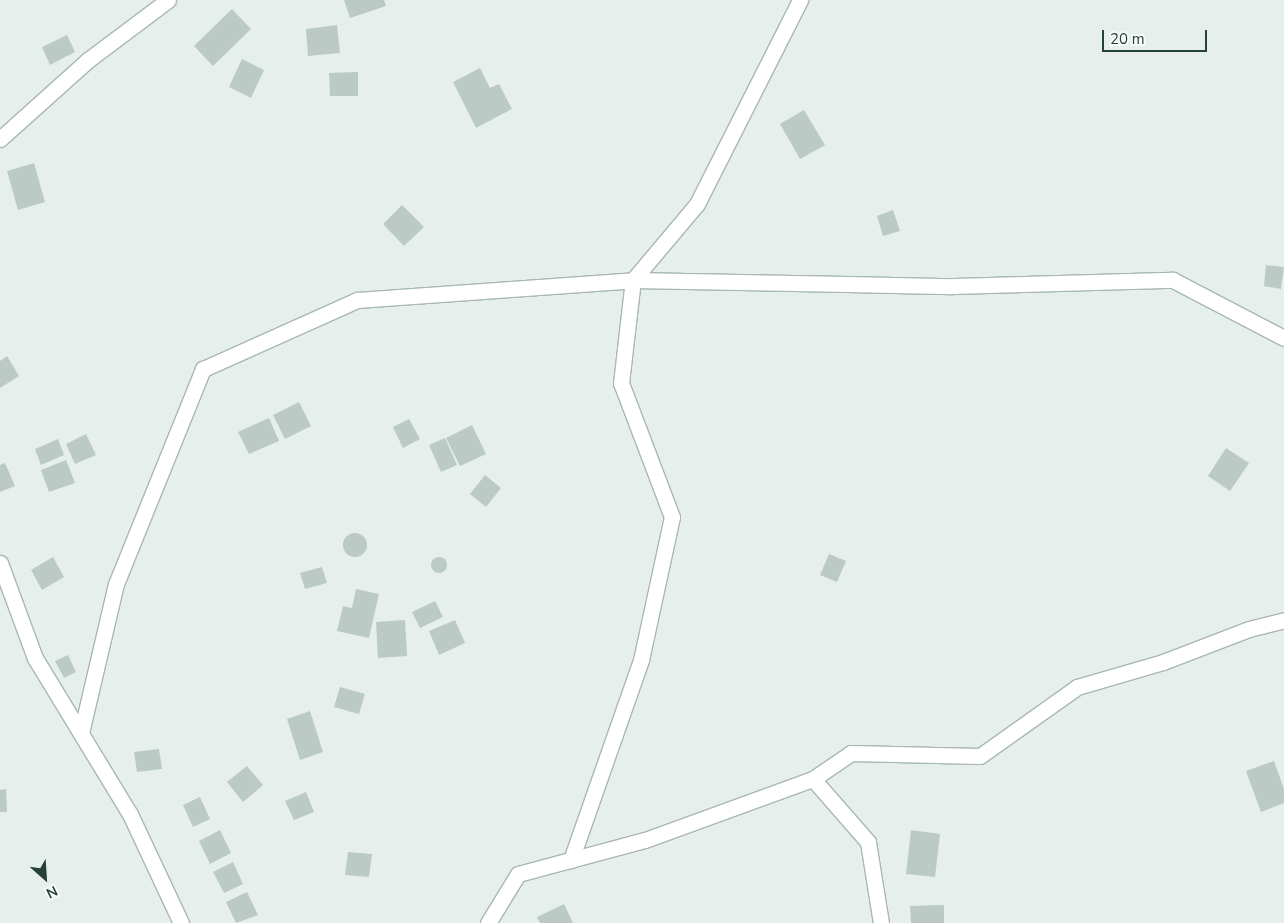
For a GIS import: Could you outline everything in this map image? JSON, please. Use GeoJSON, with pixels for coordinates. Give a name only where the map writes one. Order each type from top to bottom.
{"type":"FeatureCollection","features":[{"type":"Feature","properties":{"kind":"street"},"geometry":{"type":"LineString","coordinates":[[0,139],[88,60],[168,0]]}},
{"type":"Feature","properties":{"kind":"street"},"geometry":{"type":"LineString","coordinates":[[571,860],[641,660],[672,517],[620,383],[633,280],[697,204],[800,0]]}},
{"type":"Feature","properties":{"kind":"street"},"geometry":{"type":"LineString","coordinates":[[80,733],[116,584],[203,369],[357,300],[633,280],[953,286],[1173,280],[1284,338]]}},
{"type":"Feature","properties":{"kind":"street"},"geometry":{"type":"LineString","coordinates":[[0,563],[35,658],[130,814],[181,923]]}},
{"type":"Feature","properties":{"kind":"street"},"geometry":{"type":"LineString","coordinates":[[488,923],[518,874],[645,840],[813,780],[851,753],[980,756],[1077,688],[1163,662],[1249,628],[1284,620]]}},
{"type":"Feature","properties":{"kind":"street"},"geometry":{"type":"LineString","coordinates":[[813,780],[868,842],[881,923]]}},
{"type":"Feature","properties":{"kind":"building"},"geometry":{"type":"Polygon","coordinates":[[[344,0],[384,0],[386,6],[350,18],[344,0]]]}},
{"type":"Feature","properties":{"kind":"building"},"geometry":{"type":"Polygon","coordinates":[[[232,9],[251,29],[213,66],[194,46],[232,9]]]}},
{"type":"Feature","properties":{"kind":"building"},"geometry":{"type":"Polygon","coordinates":[[[337,25],[340,53],[308,56],[306,29],[337,25]]]}},
{"type":"Feature","properties":{"kind":"building"},"geometry":{"type":"Polygon","coordinates":[[[67,35],[75,52],[50,65],[42,47],[67,35]]]}},
{"type":"Feature","properties":{"kind":"building"},"geometry":{"type":"Polygon","coordinates":[[[242,59],[264,70],[251,98],[229,87],[242,59]]]}},
{"type":"Feature","properties":{"kind":"building"},"geometry":{"type":"Polygon","coordinates":[[[480,68],[490,88],[499,84],[512,109],[476,128],[453,82],[480,68]]]}},
{"type":"Feature","properties":{"kind":"building"},"geometry":{"type":"Polygon","coordinates":[[[358,72],[358,96],[330,96],[329,73],[358,72]]]}},
{"type":"Feature","properties":{"kind":"building"},"geometry":{"type":"Polygon","coordinates":[[[804,110],[825,145],[800,159],[780,124],[804,110]]]}},
{"type":"Feature","properties":{"kind":"building"},"geometry":{"type":"Polygon","coordinates":[[[34,163],[45,202],[18,210],[7,171],[34,163]]]}},
{"type":"Feature","properties":{"kind":"building"},"geometry":{"type":"Polygon","coordinates":[[[402,205],[424,227],[404,246],[383,224],[402,205]]]}},
{"type":"Feature","properties":{"kind":"building"},"geometry":{"type":"Polygon","coordinates":[[[893,210],[900,231],[883,236],[877,216],[893,210]]]}},
{"type":"Feature","properties":{"kind":"building"},"geometry":{"type":"Polygon","coordinates":[[[1266,265],[1284,267],[1281,289],[1264,286],[1266,265]]]}},
{"type":"Feature","properties":{"kind":"building"},"geometry":{"type":"Polygon","coordinates":[[[7,356],[19,376],[0,388],[0,361],[7,356]]]}},
{"type":"Feature","properties":{"kind":"building"},"geometry":{"type":"Polygon","coordinates":[[[299,402],[311,426],[285,439],[273,415],[299,402]]]}},
{"type":"Feature","properties":{"kind":"building"},"geometry":{"type":"Polygon","coordinates":[[[269,418],[279,441],[249,454],[238,432],[269,418]]]}},
{"type":"Feature","properties":{"kind":"building"},"geometry":{"type":"Polygon","coordinates":[[[409,419],[420,439],[403,448],[393,427],[409,419]]]}},
{"type":"Feature","properties":{"kind":"building"},"geometry":{"type":"Polygon","coordinates":[[[472,425],[486,454],[460,466],[446,438],[472,425]]]}},
{"type":"Feature","properties":{"kind":"building"},"geometry":{"type":"Polygon","coordinates":[[[86,434],[96,455],[75,464],[66,444],[86,434]]]}},
{"type":"Feature","properties":{"kind":"building"},"geometry":{"type":"Polygon","coordinates":[[[445,438],[457,465],[441,472],[429,445],[445,438]]]}},
{"type":"Feature","properties":{"kind":"building"},"geometry":{"type":"Polygon","coordinates":[[[58,439],[64,455],[41,465],[35,449],[58,439]]]}},
{"type":"Feature","properties":{"kind":"building"},"geometry":{"type":"Polygon","coordinates":[[[1226,448],[1249,463],[1230,491],[1208,476],[1226,448]]]}},
{"type":"Feature","properties":{"kind":"building"},"geometry":{"type":"Polygon","coordinates":[[[66,460],[75,483],[49,492],[41,470],[66,460]]]}},
{"type":"Feature","properties":{"kind":"building"},"geometry":{"type":"Polygon","coordinates":[[[5,463],[15,486],[0,492],[0,465],[5,463]]]}},
{"type":"Feature","properties":{"kind":"building"},"geometry":{"type":"Polygon","coordinates":[[[485,475],[501,488],[486,507],[470,494],[485,475]]]}},
{"type":"Feature","properties":{"kind":"building"},"geometry":{"type":"Polygon","coordinates":[[[355,533],[364,536],[367,545],[364,554],[355,557],[346,554],[343,545],[346,536],[355,533]]]}},
{"type":"Feature","properties":{"kind":"building"},"geometry":{"type":"Polygon","coordinates":[[[829,554],[846,561],[837,582],[820,575],[829,554]]]}},
{"type":"Feature","properties":{"kind":"building"},"geometry":{"type":"Polygon","coordinates":[[[53,557],[64,577],[42,590],[31,570],[53,557]]]}},
{"type":"Feature","properties":{"kind":"building"},"geometry":{"type":"Polygon","coordinates":[[[436,557],[442,557],[447,562],[445,571],[436,573],[431,568],[431,562],[436,557]]]}},
{"type":"Feature","properties":{"kind":"building"},"geometry":{"type":"Polygon","coordinates":[[[322,567],[327,583],[305,589],[300,573],[322,567]]]}},
{"type":"Feature","properties":{"kind":"building"},"geometry":{"type":"Polygon","coordinates":[[[356,589],[379,594],[369,638],[337,631],[343,606],[352,608],[356,589]]]}},
{"type":"Feature","properties":{"kind":"building"},"geometry":{"type":"Polygon","coordinates":[[[435,601],[443,617],[420,628],[412,612],[435,601]]]}},
{"type":"Feature","properties":{"kind":"building"},"geometry":{"type":"Polygon","coordinates":[[[405,620],[407,656],[378,658],[376,622],[405,620]]]}},
{"type":"Feature","properties":{"kind":"building"},"geometry":{"type":"Polygon","coordinates":[[[455,620],[465,643],[439,655],[429,631],[455,620]]]}},
{"type":"Feature","properties":{"kind":"building"},"geometry":{"type":"Polygon","coordinates":[[[68,655],[76,672],[64,678],[55,661],[68,655]]]}},
{"type":"Feature","properties":{"kind":"building"},"geometry":{"type":"Polygon","coordinates":[[[340,687],[365,694],[359,714],[334,707],[340,687]]]}},
{"type":"Feature","properties":{"kind":"building"},"geometry":{"type":"Polygon","coordinates":[[[310,711],[323,752],[300,760],[287,719],[310,711]]]}},
{"type":"Feature","properties":{"kind":"building"},"geometry":{"type":"Polygon","coordinates":[[[159,749],[162,769],[137,772],[134,752],[159,749]]]}},
{"type":"Feature","properties":{"kind":"building"},"geometry":{"type":"Polygon","coordinates":[[[1274,761],[1284,789],[1284,803],[1261,812],[1246,771],[1274,761]]]}},
{"type":"Feature","properties":{"kind":"building"},"geometry":{"type":"Polygon","coordinates":[[[247,766],[263,785],[243,802],[227,782],[247,766]]]}},
{"type":"Feature","properties":{"kind":"building"},"geometry":{"type":"Polygon","coordinates":[[[6,789],[7,812],[0,812],[0,790],[6,789]]]}},
{"type":"Feature","properties":{"kind":"building"},"geometry":{"type":"Polygon","coordinates":[[[306,792],[314,812],[294,820],[285,801],[306,792]]]}},
{"type":"Feature","properties":{"kind":"building"},"geometry":{"type":"Polygon","coordinates":[[[200,797],[210,819],[193,827],[183,805],[200,797]]]}},
{"type":"Feature","properties":{"kind":"building"},"geometry":{"type":"Polygon","coordinates":[[[220,830],[231,853],[210,864],[199,841],[220,830]]]}},
{"type":"Feature","properties":{"kind":"building"},"geometry":{"type":"Polygon","coordinates":[[[911,830],[940,834],[935,877],[906,874],[911,830]]]}},
{"type":"Feature","properties":{"kind":"building"},"geometry":{"type":"Polygon","coordinates":[[[348,852],[372,854],[369,877],[345,875],[348,852]]]}},
{"type":"Feature","properties":{"kind":"building"},"geometry":{"type":"Polygon","coordinates":[[[233,862],[243,884],[224,893],[213,872],[233,862]]]}},
{"type":"Feature","properties":{"kind":"building"},"geometry":{"type":"Polygon","coordinates":[[[247,892],[258,915],[236,923],[226,902],[247,892]]]}},
{"type":"Feature","properties":{"kind":"building"},"geometry":{"type":"Polygon","coordinates":[[[564,904],[573,923],[540,923],[537,917],[564,904]]]}},
{"type":"Feature","properties":{"kind":"building"},"geometry":{"type":"Polygon","coordinates":[[[944,905],[944,923],[911,923],[910,906],[944,905]]]}}]}
